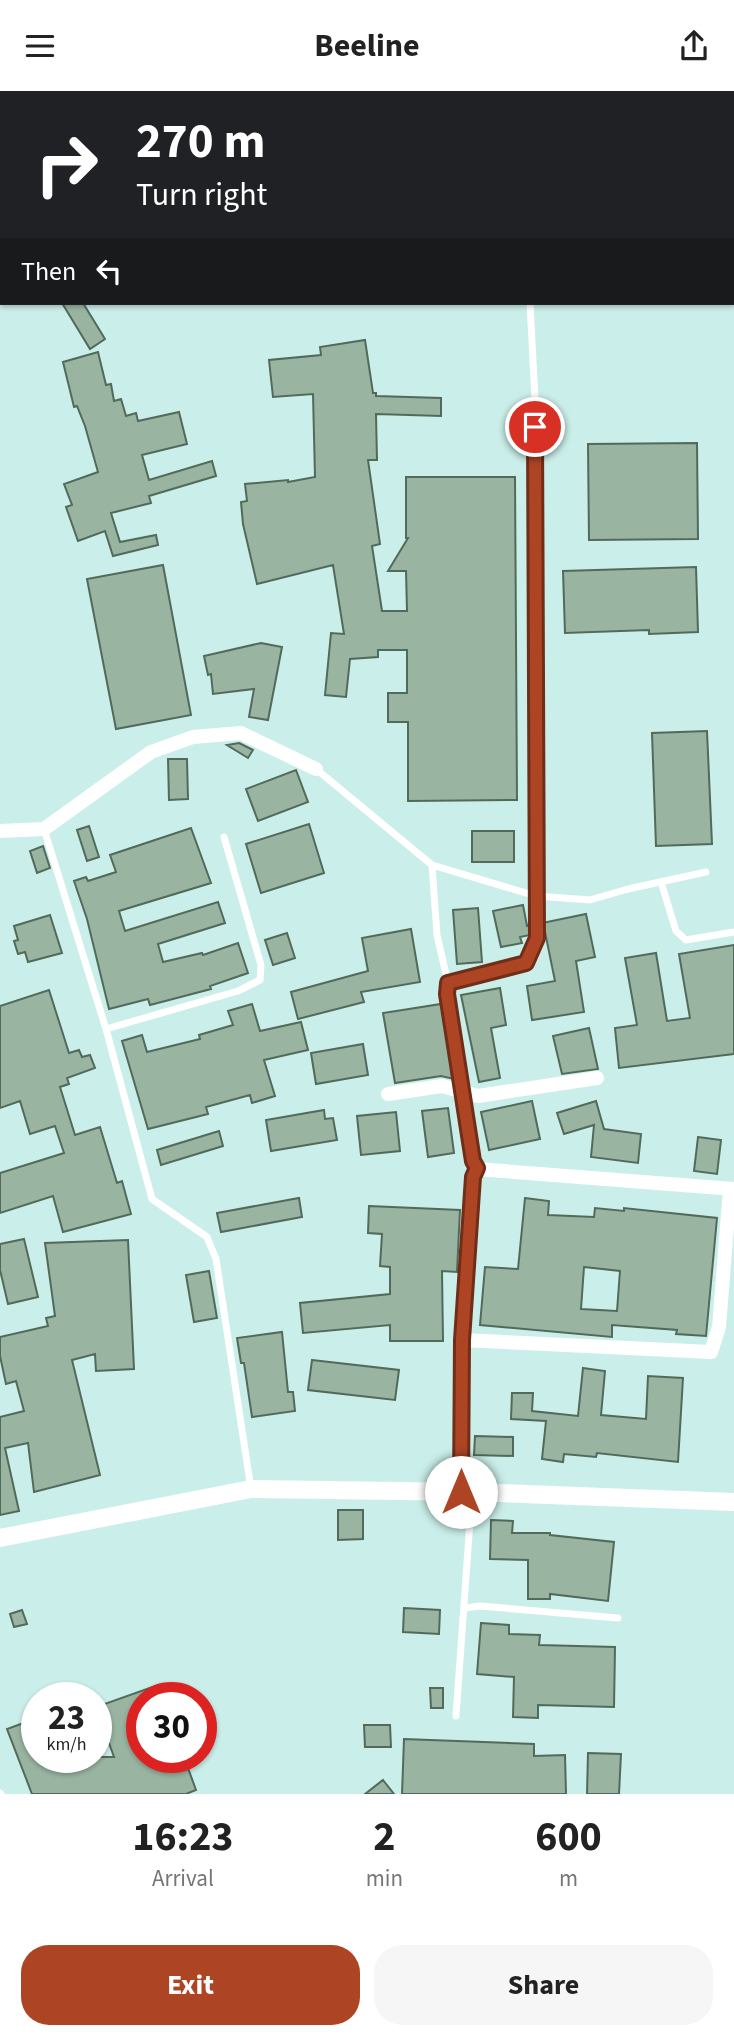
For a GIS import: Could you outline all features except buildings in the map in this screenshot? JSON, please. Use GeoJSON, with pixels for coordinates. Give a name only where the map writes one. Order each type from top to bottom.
{"type":"FeatureCollection","features":[{"type":"Feature","properties":{"kind":"street"},"geometry":{"type":"LineString","coordinates":[[0,831],[44,829],[152,752],[193,737],[240,733],[316,769]]}},
{"type":"Feature","properties":{"kind":"street"},"geometry":{"type":"LineString","coordinates":[[388,1094],[442,1086],[478,1096],[597,1078]]}},
{"type":"Feature","properties":{"kind":"street"},"geometry":{"type":"LineString","coordinates":[[462,1340],[712,1352],[719,1327],[732,1189],[477,1168],[473,1177],[462,1340],[467,1492]]}},
{"type":"Feature","properties":{"kind":"street"},"geometry":{"type":"LineString","coordinates":[[0,1538],[251,1489],[467,1492],[734,1502]]}},
{"type":"Feature","properties":{"kind":"lane"},"geometry":{"type":"LineString","coordinates":[[448,983],[526,963],[537,938],[535,400],[530,305]]}},
{"type":"Feature","properties":{"kind":"lane"},"geometry":{"type":"LineString","coordinates":[[316,769],[432,865],[536,896],[590,900],[706,872]]}},
{"type":"Feature","properties":{"kind":"lane"},"geometry":{"type":"LineString","coordinates":[[44,829],[106,1029],[152,1199],[207,1237],[216,1259],[251,1489]]}},
{"type":"Feature","properties":{"kind":"lane"},"geometry":{"type":"LineString","coordinates":[[106,1029],[238,991],[260,980],[261,965],[224,837]]}},
{"type":"Feature","properties":{"kind":"lane"},"geometry":{"type":"LineString","coordinates":[[432,865],[437,935],[448,983],[447,994],[473,1161],[477,1168]]}},
{"type":"Feature","properties":{"kind":"lane"},"geometry":{"type":"LineString","coordinates":[[661,882],[676,931],[686,940],[734,932]]}},
{"type":"Feature","properties":{"kind":"lane"},"geometry":{"type":"LineString","coordinates":[[456,1716],[465,1608],[467,1492]]}},
{"type":"Feature","properties":{"kind":"lane"},"geometry":{"type":"LineString","coordinates":[[465,1608],[480,1606],[618,1618]]}},
{"type":"Feature","properties":{"kind":"route"},"geometry":{"type":"LineString","coordinates":[[461,1492],[462,1340],[473,1177],[477,1168],[473,1161],[447,994],[448,983],[526,963],[537,938],[535,427]]}}]}
